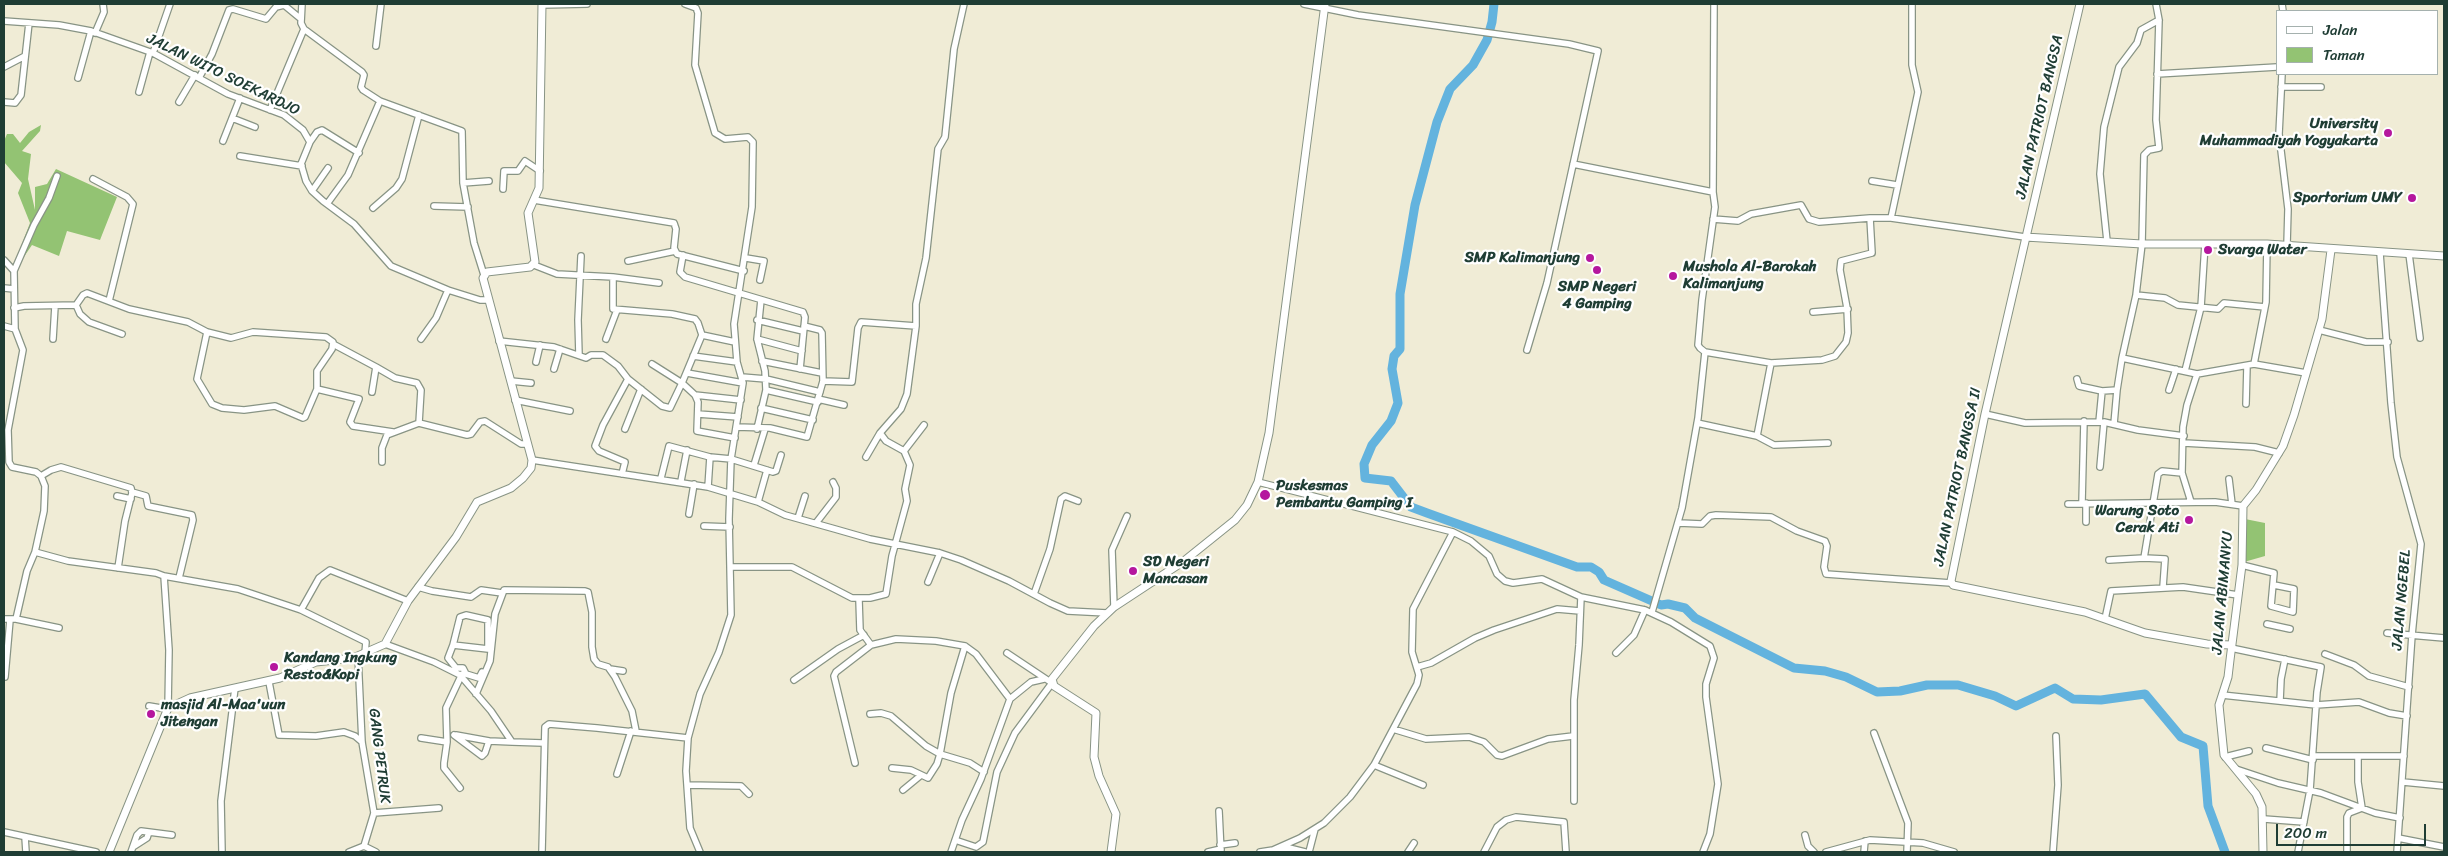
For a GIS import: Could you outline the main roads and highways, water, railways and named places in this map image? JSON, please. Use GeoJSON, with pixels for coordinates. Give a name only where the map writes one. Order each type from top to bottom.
{"type":"FeatureCollection","features":[{"type":"Feature","properties":{"kind":"waterway"},"geometry":{"type":"LineString","coordinates":[[1494,4],[1487,40],[1473,65],[1450,89],[1437,122],[1415,205],[1400,294],[1400,349],[1394,356],[1392,369],[1398,403],[1391,421],[1372,445],[1364,464],[1365,478],[1391,481],[1411,507],[1577,567],[1591,567],[1599,572],[1604,580],[1661,605],[1668,604],[1685,608],[1695,618],[1794,668],[1825,671],[1846,677],[1877,692],[1900,691],[1927,685],[1958,685],[1995,696],[2016,706],[2055,688],[2073,699],[2101,700],[2145,694],[2181,737],[2203,746],[2208,806],[2225,852]]}},
{"type":"Feature","properties":{"kind":"place","name":"University Muhammadiyah Yogyakarta"},"geometry":{"type":"Point","coordinates":[2388,133]}},
{"type":"Feature","properties":{"kind":"place","name":"Sportorium UMY"},"geometry":{"type":"Point","coordinates":[2412,198]}},
{"type":"Feature","properties":{"kind":"place","name":"Svarga Water"},"geometry":{"type":"Point","coordinates":[2208,250]}},
{"type":"Feature","properties":{"kind":"place","name":"SMP Kalimanjung"},"geometry":{"type":"Point","coordinates":[1590,258]}},
{"type":"Feature","properties":{"kind":"place","name":"SMP Negeri 4 Gamping"},"geometry":{"type":"Point","coordinates":[1597,270]}},
{"type":"Feature","properties":{"kind":"place","name":"Mushola Al-Barokah Kalimanjung"},"geometry":{"type":"Point","coordinates":[1673,276]}},
{"type":"Feature","properties":{"kind":"place","name":"Puskesmas Pembantu Gamping I"},"geometry":{"type":"Point","coordinates":[1265,495]}},
{"type":"Feature","properties":{"kind":"place","name":"Warung Soto Cerak Ati"},"geometry":{"type":"Point","coordinates":[2189,520]}},
{"type":"Feature","properties":{"kind":"place","name":"SD Negeri Mancasan"},"geometry":{"type":"Point","coordinates":[1133,571]}},
{"type":"Feature","properties":{"kind":"place","name":"Kandang Ingkung Resto&Kopi"},"geometry":{"type":"Point","coordinates":[274,667]}},
{"type":"Feature","properties":{"kind":"place","name":"masjid Al-Maa'uun Jitengan"},"geometry":{"type":"Point","coordinates":[151,714]}}]}
